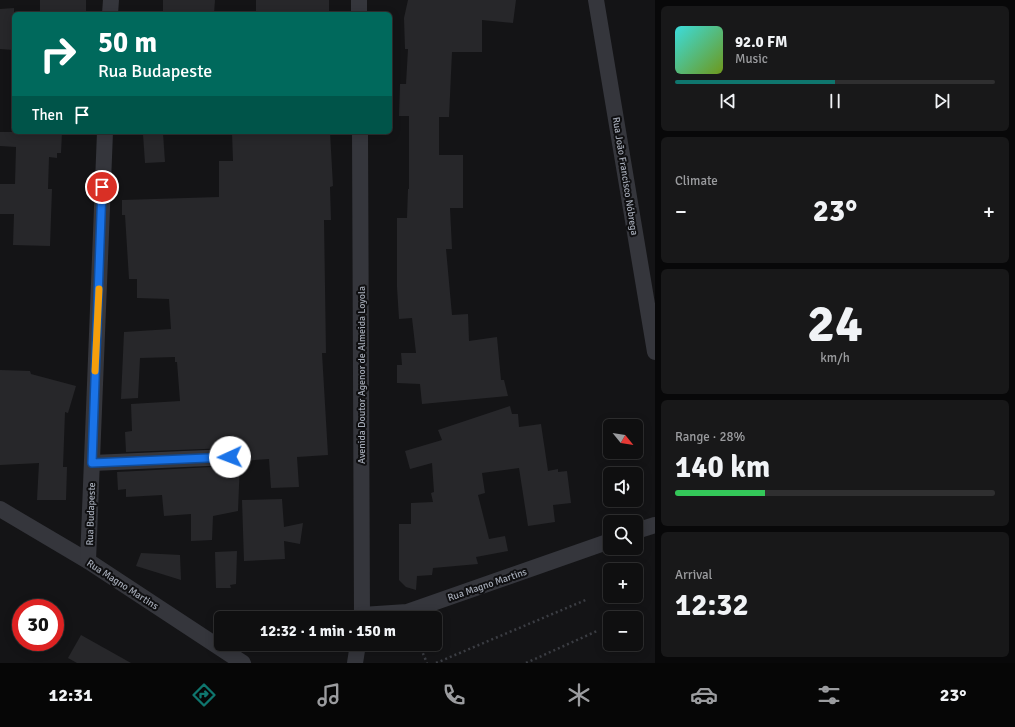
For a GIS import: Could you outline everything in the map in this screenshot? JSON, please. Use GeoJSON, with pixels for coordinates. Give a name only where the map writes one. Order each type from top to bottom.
{"type":"FeatureCollection","features":[{"type":"Feature","properties":{"kind":"street"},"geometry":{"type":"LineString","coordinates":[[110,12],[111,0]]}},
{"type":"Feature","properties":{"kind":"street"},"geometry":{"type":"LineString","coordinates":[[359,0],[359,12]]}},
{"type":"Feature","properties":{"kind":"street","name":"Rua João Francisco Nóbrega"},"geometry":{"type":"LineString","coordinates":[[596,0],[655,352]]}},
{"type":"Feature","properties":{"kind":"street","name":"Rua Budapeste"},"geometry":{"type":"LineString","coordinates":[[88,561],[105,134]]}},
{"type":"Feature","properties":{"kind":"street","name":"Avenida Doutor Agenor de Almeida Loyola"},"geometry":{"type":"LineString","coordinates":[[360,134],[362,611]]}},
{"type":"Feature","properties":{"kind":"street"},"geometry":{"type":"LineString","coordinates":[[92,463],[230,457]]}},
{"type":"Feature","properties":{"kind":"street","name":"Rua Magno Martins"},"geometry":{"type":"LineString","coordinates":[[0,509],[88,561],[243,663]]}},
{"type":"Feature","properties":{"kind":"street"},"geometry":{"type":"LineString","coordinates":[[643,529],[655,525]]}},
{"type":"Feature","properties":{"kind":"street","name":"Rua Magno Martins"},"geometry":{"type":"LineString","coordinates":[[410,611],[603,542]]}},
{"type":"Feature","properties":{"kind":"street"},"geometry":{"type":"LineString","coordinates":[[355,663],[357,651]]}},
{"type":"Feature","properties":{"kind":"path"},"geometry":{"type":"LineString","coordinates":[[436,663],[588,599]]}},
{"type":"Feature","properties":{"kind":"path"},"geometry":{"type":"LineString","coordinates":[[526,663],[598,631]]}},
{"type":"Feature","properties":{"kind":"path"},"geometry":{"type":"LineString","coordinates":[[422,651],[426,663]]}},
{"type":"Feature","properties":{"kind":"building"},"geometry":{"type":"Polygon","coordinates":[[[40,0],[86,0],[86,12],[40,12],[40,0]]]}},
{"type":"Feature","properties":{"kind":"building"},"geometry":{"type":"Polygon","coordinates":[[[163,0],[215,0],[214,12],[163,12],[163,0]]]}},
{"type":"Feature","properties":{"kind":"building"},"geometry":{"type":"Polygon","coordinates":[[[256,0],[329,0],[329,12],[256,12],[256,0]]]}},
{"type":"Feature","properties":{"kind":"building"},"geometry":{"type":"Polygon","coordinates":[[[408,0],[516,0],[513,23],[482,20],[482,52],[452,52],[449,117],[439,117],[439,155],[463,155],[463,208],[450,208],[452,249],[446,249],[452,315],[468,314],[469,341],[497,337],[501,380],[504,380],[508,396],[422,404],[420,384],[397,383],[397,365],[402,365],[401,353],[416,353],[412,318],[399,319],[397,287],[397,218],[407,218],[409,189],[409,116],[399,116],[400,84],[406,84],[408,49],[405,49],[404,18],[408,0]]]}},
{"type":"Feature","properties":{"kind":"building"},"geometry":{"type":"Polygon","coordinates":[[[14,8],[14,12],[12,12],[12,50],[0,49],[0,9],[14,8]]]}},
{"type":"Feature","properties":{"kind":"building"},"geometry":{"type":"Polygon","coordinates":[[[0,132],[12,132],[12,134],[62,134],[61,153],[57,153],[57,158],[49,157],[48,189],[52,189],[50,246],[13,245],[14,214],[0,214],[0,184],[15,184],[16,147],[0,146],[0,132]]]}},
{"type":"Feature","properties":{"kind":"building"},"geometry":{"type":"Polygon","coordinates":[[[143,134],[163,134],[165,162],[145,163],[143,134]]]}},
{"type":"Feature","properties":{"kind":"building"},"geometry":{"type":"Polygon","coordinates":[[[232,134],[330,134],[333,186],[330,187],[331,220],[324,220],[326,353],[322,353],[328,455],[297,457],[299,487],[271,488],[269,459],[240,461],[238,511],[213,516],[212,540],[191,541],[191,514],[164,516],[162,495],[126,497],[126,489],[118,490],[117,472],[230,466],[238,462],[239,456],[235,449],[230,448],[126,452],[125,432],[132,431],[131,404],[180,401],[177,362],[175,362],[175,357],[140,358],[138,398],[121,399],[124,332],[171,329],[169,299],[137,298],[137,279],[129,279],[125,215],[122,215],[122,200],[219,197],[219,161],[233,161],[232,134]]]}},
{"type":"Feature","properties":{"kind":"building"},"geometry":{"type":"Polygon","coordinates":[[[0,370],[30,371],[31,374],[76,386],[68,413],[65,412],[63,467],[67,467],[66,500],[37,500],[39,463],[0,465],[0,370]]]}},
{"type":"Feature","properties":{"kind":"building"},"geometry":{"type":"Polygon","coordinates":[[[510,406],[512,414],[518,414],[519,427],[541,424],[548,471],[558,469],[558,472],[567,471],[571,503],[553,505],[555,522],[528,526],[519,468],[482,473],[485,493],[478,495],[489,539],[505,536],[508,551],[476,557],[478,564],[433,568],[432,575],[417,576],[416,590],[406,587],[399,580],[399,524],[411,524],[411,503],[433,502],[431,493],[434,492],[432,463],[410,469],[405,451],[442,440],[438,430],[510,406]]]}},
{"type":"Feature","properties":{"kind":"building"},"geometry":{"type":"Polygon","coordinates":[[[282,499],[284,527],[303,523],[300,544],[284,541],[285,559],[244,561],[242,500],[282,499]]]}},
{"type":"Feature","properties":{"kind":"building"},"geometry":{"type":"Polygon","coordinates":[[[237,551],[236,584],[230,585],[231,588],[216,588],[215,552],[237,551]]]}},
{"type":"Feature","properties":{"kind":"building"},"geometry":{"type":"Polygon","coordinates":[[[141,553],[180,555],[181,580],[136,566],[141,553]]]}},
{"type":"Feature","properties":{"kind":"building"},"geometry":{"type":"Polygon","coordinates":[[[81,635],[131,663],[77,663],[68,658],[81,635]]]}},
{"type":"Feature","properties":{"kind":"slow traffic"},"geometry":{"type":"LineString","coordinates":[[95,371],[99,289]]}},
{"type":"Feature","properties":{"kind":"route"},"geometry":{"type":"LineString","coordinates":[[102,187],[92,463],[230,457]]}}]}
